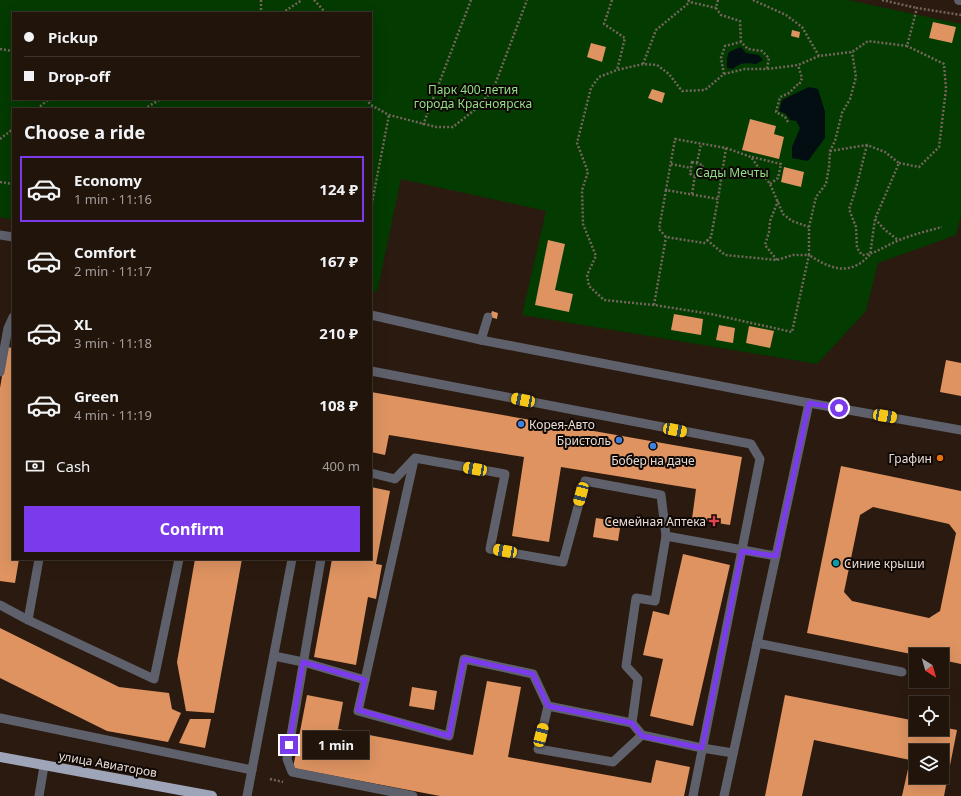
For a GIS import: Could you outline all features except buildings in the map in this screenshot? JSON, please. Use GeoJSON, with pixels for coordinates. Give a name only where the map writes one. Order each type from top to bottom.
{"type":"FeatureCollection","features":[{"type":"Feature","properties":{"kind":"main road","name":"улица Авиаторов"},"geometry":{"type":"LineString","coordinates":[[0,757],[179,793],[212,796]]}},
{"type":"Feature","properties":{"kind":"lane"},"geometry":{"type":"LineString","coordinates":[[0,235],[12,238]]}},
{"type":"Feature","properties":{"kind":"lane"},"geometry":{"type":"LineString","coordinates":[[372,314],[481,340],[809,403],[961,430]]}},
{"type":"Feature","properties":{"kind":"lane"},"geometry":{"type":"LineString","coordinates":[[481,340],[488,317]]}},
{"type":"Feature","properties":{"kind":"lane"},"geometry":{"type":"LineString","coordinates":[[0,372],[8,328],[12,319]]}},
{"type":"Feature","properties":{"kind":"lane"},"geometry":{"type":"LineString","coordinates":[[372,371],[751,444],[760,459],[693,796]]}},
{"type":"Feature","properties":{"kind":"lane"},"geometry":{"type":"LineString","coordinates":[[724,796],[809,403]]}},
{"type":"Feature","properties":{"kind":"lane"},"geometry":{"type":"LineString","coordinates":[[372,473],[395,479],[414,458]]}},
{"type":"Feature","properties":{"kind":"lane"},"geometry":{"type":"LineString","coordinates":[[414,458],[505,474],[490,549],[563,562],[585,481],[661,494],[666,536],[655,601],[636,598],[626,666],[638,679],[632,723]]}},
{"type":"Feature","properties":{"kind":"lane"},"geometry":{"type":"LineString","coordinates":[[414,458],[358,710],[449,736],[464,659],[533,674],[548,706],[538,749],[613,762],[642,736]]}},
{"type":"Feature","properties":{"kind":"lane"},"geometry":{"type":"LineString","coordinates":[[666,536],[776,556]]}},
{"type":"Feature","properties":{"kind":"lane"},"geometry":{"type":"LineString","coordinates":[[28,620],[39,560]]}},
{"type":"Feature","properties":{"kind":"lane"},"geometry":{"type":"LineString","coordinates":[[0,605],[28,620],[154,679],[180,560]]}},
{"type":"Feature","properties":{"kind":"lane"},"geometry":{"type":"LineString","coordinates":[[247,796],[292,560]]}},
{"type":"Feature","properties":{"kind":"lane"},"geometry":{"type":"LineString","coordinates":[[321,560],[287,759],[292,772],[413,796]]}},
{"type":"Feature","properties":{"kind":"lane"},"geometry":{"type":"LineString","coordinates":[[757,643],[902,672]]}},
{"type":"Feature","properties":{"kind":"lane"},"geometry":{"type":"LineString","coordinates":[[274,656],[303,662],[365,680]]}},
{"type":"Feature","properties":{"kind":"lane"},"geometry":{"type":"LineString","coordinates":[[548,706],[632,723],[642,736],[733,753]]}},
{"type":"Feature","properties":{"kind":"lane"},"geometry":{"type":"LineString","coordinates":[[0,718],[252,770]]}},
{"type":"Feature","properties":{"kind":"lane"},"geometry":{"type":"LineString","coordinates":[[38,796],[44,766]]}},
{"type":"Feature","properties":{"kind":"path"},"geometry":{"type":"LineString","coordinates":[[261,0],[261,12]]}},
{"type":"Feature","properties":{"kind":"path"},"geometry":{"type":"LineString","coordinates":[[284,12],[302,0]]}},
{"type":"Feature","properties":{"kind":"path"},"geometry":{"type":"LineString","coordinates":[[314,0],[325,12]]}},
{"type":"Feature","properties":{"kind":"path"},"geometry":{"type":"LineString","coordinates":[[423,125],[471,0]]}},
{"type":"Feature","properties":{"kind":"path"},"geometry":{"type":"LineString","coordinates":[[367,100],[371,105],[389,115],[436,128],[453,127],[477,108],[493,90],[527,0]]}},
{"type":"Feature","properties":{"kind":"path"},"geometry":{"type":"LineString","coordinates":[[612,0],[604,24],[625,38],[617,70]]}},
{"type":"Feature","properties":{"kind":"path"},"geometry":{"type":"LineString","coordinates":[[716,8],[718,0]]}},
{"type":"Feature","properties":{"kind":"path"},"geometry":{"type":"LineString","coordinates":[[753,0],[786,15],[802,28],[819,56]]}},
{"type":"Feature","properties":{"kind":"path"},"geometry":{"type":"LineString","coordinates":[[882,0],[917,8],[961,15]]}},
{"type":"Feature","properties":{"kind":"path"},"geometry":{"type":"LineString","coordinates":[[643,64],[656,30],[689,1],[716,8],[721,15],[740,21],[741,42],[748,49],[762,51],[769,58],[767,69]]}},
{"type":"Feature","properties":{"kind":"path"},"geometry":{"type":"LineString","coordinates":[[907,46],[917,8]]}},
{"type":"Feature","properties":{"kind":"path"},"geometry":{"type":"LineString","coordinates":[[830,151],[868,145],[885,152],[899,163],[919,167],[939,147],[946,89],[944,64],[907,46],[868,41],[852,52],[819,56],[798,65],[767,69],[745,69],[724,74],[705,90],[682,91],[669,74],[657,65],[643,64],[617,70],[599,77],[591,88],[577,143],[588,172],[582,190],[583,224],[596,256],[587,275],[589,286],[604,300],[711,314],[792,332],[809,255],[809,227],[816,197],[826,184],[830,151],[835,141],[842,113],[850,99],[856,77],[852,52]]}},
{"type":"Feature","properties":{"kind":"path"},"geometry":{"type":"LineString","coordinates":[[724,74],[722,58],[724,46],[741,42]]}},
{"type":"Feature","properties":{"kind":"path"},"geometry":{"type":"LineString","coordinates":[[0,49],[12,50]]}},
{"type":"Feature","properties":{"kind":"path"},"geometry":{"type":"LineString","coordinates":[[788,122],[785,117],[776,112],[780,97],[789,93],[797,85],[799,85],[802,78],[798,65]]}},
{"type":"Feature","properties":{"kind":"path"},"geometry":{"type":"LineString","coordinates":[[38,108],[48,100]]}},
{"type":"Feature","properties":{"kind":"path"},"geometry":{"type":"LineString","coordinates":[[146,108],[158,100]]}},
{"type":"Feature","properties":{"kind":"path"},"geometry":{"type":"LineString","coordinates":[[372,203],[389,115]]}},
{"type":"Feature","properties":{"kind":"path"},"geometry":{"type":"LineString","coordinates":[[0,139],[12,130]]}},
{"type":"Feature","properties":{"kind":"path"},"geometry":{"type":"LineString","coordinates":[[726,148],[711,237],[704,242],[666,237],[659,229],[675,139],[726,148],[751,157],[781,164],[778,178],[770,184]]}},
{"type":"Feature","properties":{"kind":"path"},"geometry":{"type":"LineString","coordinates":[[697,163],[701,144]]}},
{"type":"Feature","properties":{"kind":"path"},"geometry":{"type":"LineString","coordinates":[[868,145],[860,170],[856,192],[849,209],[856,227],[857,248],[862,255],[870,255]]}},
{"type":"Feature","properties":{"kind":"path"},"geometry":{"type":"LineString","coordinates":[[751,157],[770,184],[783,214],[792,221],[809,227]]}},
{"type":"Feature","properties":{"kind":"path"},"geometry":{"type":"LineString","coordinates":[[692,162],[703,164],[701,176],[690,174],[691,168],[692,162]]}},
{"type":"Feature","properties":{"kind":"path"},"geometry":{"type":"LineString","coordinates":[[870,255],[875,219],[899,163]]}},
{"type":"Feature","properties":{"kind":"path"},"geometry":{"type":"LineString","coordinates":[[671,164],[691,168]]}},
{"type":"Feature","properties":{"kind":"path"},"geometry":{"type":"LineString","coordinates":[[702,170],[722,173]]}},
{"type":"Feature","properties":{"kind":"path"},"geometry":{"type":"LineString","coordinates":[[692,194],[695,174]]}},
{"type":"Feature","properties":{"kind":"path"},"geometry":{"type":"LineString","coordinates":[[0,182],[12,184]]}},
{"type":"Feature","properties":{"kind":"path"},"geometry":{"type":"LineString","coordinates":[[666,190],[718,199]]}},
{"type":"Feature","properties":{"kind":"path"},"geometry":{"type":"LineString","coordinates":[[777,260],[765,245],[769,232],[770,221],[778,200]]}},
{"type":"Feature","properties":{"kind":"path"},"geometry":{"type":"LineString","coordinates":[[875,219],[885,230],[898,240]]}},
{"type":"Feature","properties":{"kind":"path"},"geometry":{"type":"LineString","coordinates":[[707,240],[725,255],[777,260],[793,255],[809,255],[820,262],[839,269],[857,266],[870,255],[898,240],[942,227]]}},
{"type":"Feature","properties":{"kind":"path"},"geometry":{"type":"LineString","coordinates":[[654,306],[666,237]]}},
{"type":"Feature","properties":{"kind":"green space","name":"Сады Мечты"},"geometry":{"type":"Polygon","coordinates":[[[0,0],[848,0],[961,24],[961,216],[956,235],[878,263],[866,311],[817,364],[522,315],[546,211],[401,179],[377,292],[372,291],[372,108],[12,108],[12,220],[0,217],[0,0]]]}},
{"type":"Feature","properties":{"kind":"shaded area"},"geometry":{"type":"Polygon","coordinates":[[[741,47],[746,53],[759,55],[763,60],[756,64],[750,63],[738,65],[733,69],[727,68],[727,58],[729,52],[741,47]]]}},
{"type":"Feature","properties":{"kind":"shaded area"},"geometry":{"type":"Polygon","coordinates":[[[809,87],[818,89],[825,112],[825,138],[808,161],[792,158],[792,147],[800,128],[796,121],[790,120],[786,114],[779,111],[782,100],[809,87]]]}},
{"type":"Feature","properties":{"kind":"place","name":"Корея-Авто"},"geometry":{"type":"Point","coordinates":[521,424]}},
{"type":"Feature","properties":{"kind":"place","name":"Бристоль"},"geometry":{"type":"Point","coordinates":[619,440]}},
{"type":"Feature","properties":{"kind":"place","name":"Бобер на даче"},"geometry":{"type":"Point","coordinates":[653,446]}},
{"type":"Feature","properties":{"kind":"place","name":"Графин"},"geometry":{"type":"Point","coordinates":[940,458]}},
{"type":"Feature","properties":{"kind":"place","name":"Семейная Аптека"},"geometry":{"type":"Point","coordinates":[714,521]}},
{"type":"Feature","properties":{"kind":"place","name":"Синие крыши"},"geometry":{"type":"Point","coordinates":[836,563]}},
{"type":"Feature","properties":{"kind":"route"},"geometry":{"type":"LineString","coordinates":[[289,745],[303,662],[365,680],[358,710],[449,736],[464,659],[533,674],[548,706],[632,723],[642,736],[702,748],[742,551],[776,556],[809,403],[839,408]]}},
{"type":"Feature","properties":{"kind":"park label","name":"Парк 400-летия города Красноярска"},"geometry":{"type":"Point","coordinates":[473,96]}}]}
